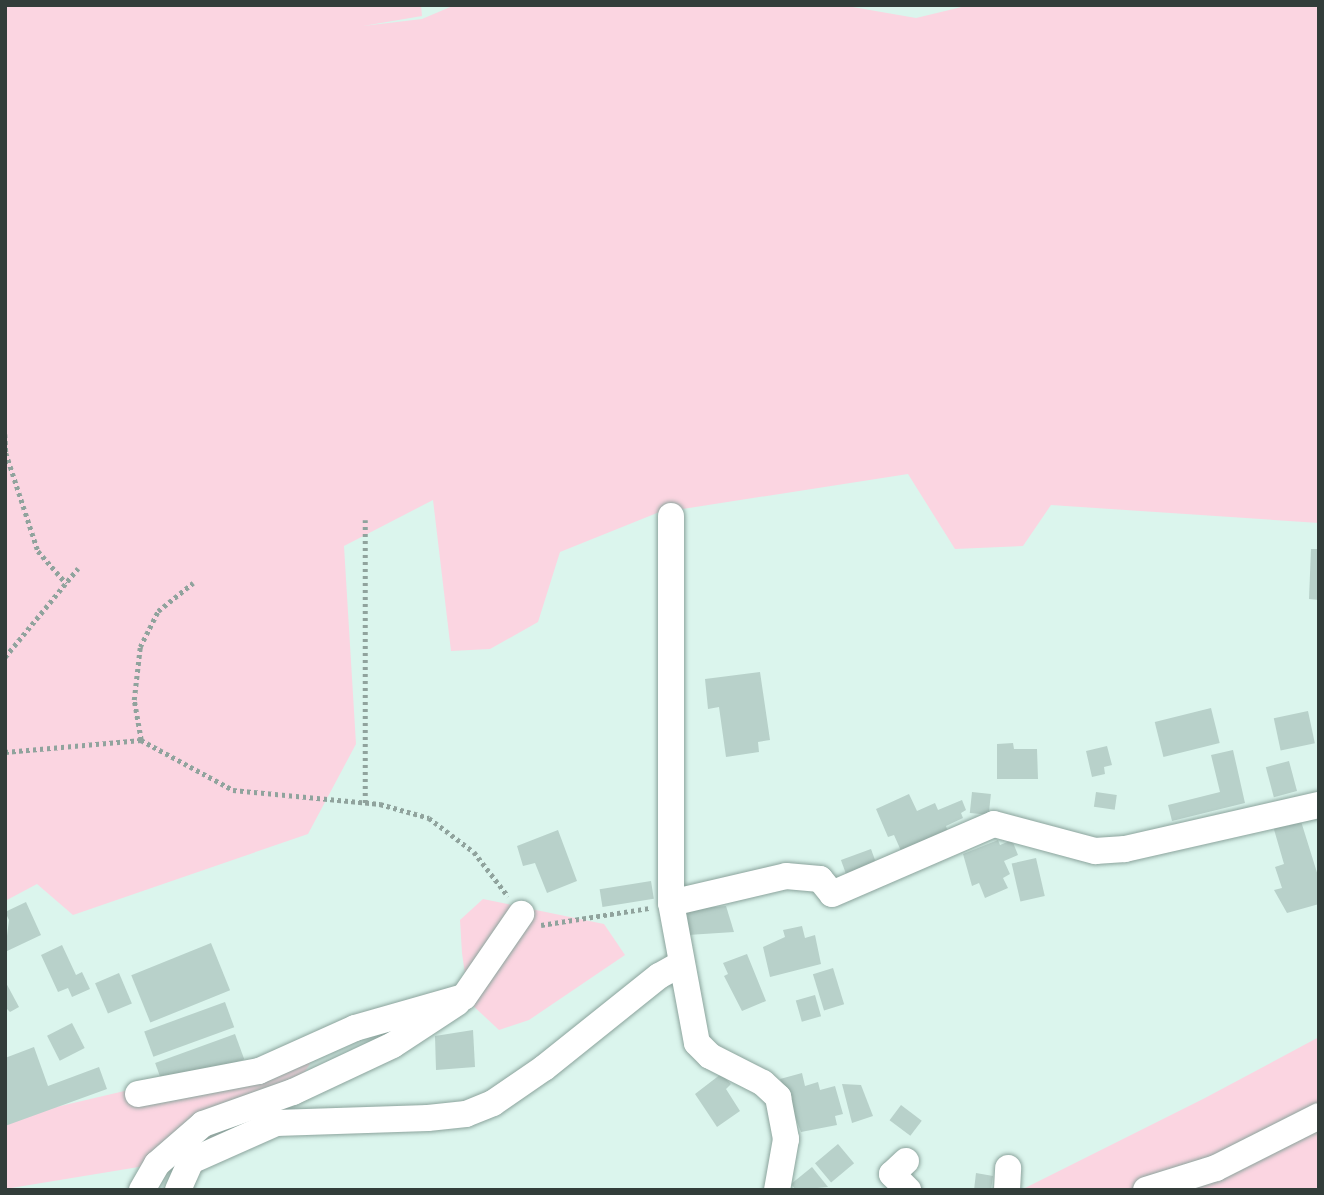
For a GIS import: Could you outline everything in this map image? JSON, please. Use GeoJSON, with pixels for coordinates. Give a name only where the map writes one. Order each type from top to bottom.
{"type":"FeatureCollection","features":[{"type":"Feature","properties":{"kind":"street"},"geometry":{"type":"LineString","coordinates":[[671,516],[671,903],[696,1043],[710,1056],[762,1083],[778,1097],[786,1139],[777,1190]]}},
{"type":"Feature","properties":{"kind":"street"},"geometry":{"type":"LineString","coordinates":[[671,903],[786,876],[820,878],[832,894],[994,824],[1095,851],[1125,849],[1319,805]]}},
{"type":"Feature","properties":{"kind":"street"},"geometry":{"type":"LineString","coordinates":[[142,1190],[158,1164],[203,1124],[293,1092],[393,1045],[448,1013],[464,997],[522,914]]}},
{"type":"Feature","properties":{"kind":"street"},"geometry":{"type":"LineString","coordinates":[[178,1190],[191,1160],[276,1123],[428,1118],[466,1114],[493,1103],[659,976],[681,964]]}},
{"type":"Feature","properties":{"kind":"street"},"geometry":{"type":"LineString","coordinates":[[138,1094],[259,1071],[355,1028],[464,997]]}},
{"type":"Feature","properties":{"kind":"street"},"geometry":{"type":"LineString","coordinates":[[1146,1190],[1216,1168],[1319,1116]]}},
{"type":"Feature","properties":{"kind":"street"},"geometry":{"type":"LineString","coordinates":[[906,1161],[892,1174],[908,1190]]}},
{"type":"Feature","properties":{"kind":"path"},"geometry":{"type":"LineString","coordinates":[[5,434],[6,453],[38,551],[66,583]]}},
{"type":"Feature","properties":{"kind":"path"},"geometry":{"type":"LineString","coordinates":[[365,520],[365,803]]}},
{"type":"Feature","properties":{"kind":"path"},"geometry":{"type":"LineString","coordinates":[[5,657],[78,568]]}},
{"type":"Feature","properties":{"kind":"path"},"geometry":{"type":"LineString","coordinates":[[142,740],[134,700],[140,647],[158,611],[194,583]]}},
{"type":"Feature","properties":{"kind":"path"},"geometry":{"type":"LineString","coordinates":[[5,752],[142,740],[233,790],[365,803],[429,818],[474,852],[531,926],[583,922],[671,903]]}},
{"type":"Feature","properties":{"kind":"shaded area"},"geometry":{"type":"Polygon","coordinates":[[[5,5],[421,5],[422,16],[363,26],[422,19],[455,5],[841,5],[916,18],[970,5],[1319,5],[1319,523],[1051,505],[1023,546],[955,549],[908,474],[657,513],[560,552],[538,622],[490,649],[451,651],[433,500],[344,546],[356,744],[308,834],[73,915],[37,884],[5,901],[5,5]]]}},
{"type":"Feature","properties":{"kind":"shaded area"},"geometry":{"type":"Polygon","coordinates":[[[483,899],[604,924],[625,955],[529,1020],[499,1030],[469,1002],[462,953],[460,920],[483,899]]]}},
{"type":"Feature","properties":{"kind":"shaded area"},"geometry":{"type":"Polygon","coordinates":[[[1319,1037],[1319,1190],[1021,1190],[1205,1098],[1319,1037]]]}},
{"type":"Feature","properties":{"kind":"shaded area"},"geometry":{"type":"Polygon","coordinates":[[[315,1055],[282,1110],[157,1164],[5,1189],[5,1119],[133,1089],[315,1055]]]}},
{"type":"Feature","properties":{"kind":"building"},"geometry":{"type":"Polygon","coordinates":[[[1311,549],[1319,549],[1319,600],[1309,599],[1311,549]]]}},
{"type":"Feature","properties":{"kind":"building"},"geometry":{"type":"Polygon","coordinates":[[[760,672],[770,740],[758,742],[759,752],[726,757],[719,707],[708,709],[705,679],[760,672]]]}},
{"type":"Feature","properties":{"kind":"building"},"geometry":{"type":"Polygon","coordinates":[[[1211,708],[1220,743],[1163,757],[1155,722],[1211,708]]]}},
{"type":"Feature","properties":{"kind":"building"},"geometry":{"type":"Polygon","coordinates":[[[1308,711],[1315,743],[1281,751],[1274,718],[1308,711]]]}},
{"type":"Feature","properties":{"kind":"building"},"geometry":{"type":"Polygon","coordinates":[[[1013,743],[1014,749],[1037,749],[1038,779],[997,779],[997,744],[1013,743]]]}},
{"type":"Feature","properties":{"kind":"building"},"geometry":{"type":"Polygon","coordinates":[[[1107,746],[1112,765],[1104,767],[1105,774],[1092,777],[1086,751],[1107,746]]]}},
{"type":"Feature","properties":{"kind":"building"},"geometry":{"type":"Polygon","coordinates":[[[1233,750],[1245,803],[1172,821],[1168,805],[1220,792],[1211,755],[1233,750]]]}},
{"type":"Feature","properties":{"kind":"building"},"geometry":{"type":"Polygon","coordinates":[[[1289,761],[1297,791],[1274,797],[1266,767],[1289,761]]]}},
{"type":"Feature","properties":{"kind":"building"},"geometry":{"type":"Polygon","coordinates":[[[972,792],[991,794],[989,815],[970,813],[972,792]]]}},
{"type":"Feature","properties":{"kind":"building"},"geometry":{"type":"Polygon","coordinates":[[[1096,792],[1117,795],[1115,810],[1094,807],[1096,792]]]}},
{"type":"Feature","properties":{"kind":"building"},"geometry":{"type":"Polygon","coordinates":[[[909,794],[917,811],[935,803],[938,810],[962,800],[966,810],[961,813],[963,818],[946,826],[948,832],[902,853],[894,835],[888,837],[876,809],[909,794]]]}},
{"type":"Feature","properties":{"kind":"building"},"geometry":{"type":"Polygon","coordinates":[[[1300,818],[1319,879],[1319,904],[1287,913],[1274,890],[1282,888],[1275,867],[1284,864],[1273,826],[1300,818]]]}},
{"type":"Feature","properties":{"kind":"building"},"geometry":{"type":"Polygon","coordinates":[[[558,830],[577,881],[547,893],[535,863],[523,866],[517,846],[558,830]]]}},
{"type":"Feature","properties":{"kind":"building"},"geometry":{"type":"Polygon","coordinates":[[[998,840],[1000,845],[1012,840],[1018,855],[1004,861],[1010,874],[1003,878],[1008,888],[985,898],[979,883],[972,886],[963,854],[998,840]]]}},
{"type":"Feature","properties":{"kind":"building"},"geometry":{"type":"Polygon","coordinates":[[[871,849],[878,868],[848,879],[841,860],[871,849]]]}},
{"type":"Feature","properties":{"kind":"building"},"geometry":{"type":"Polygon","coordinates":[[[1036,858],[1045,896],[1020,902],[1012,864],[1036,858]]]}},
{"type":"Feature","properties":{"kind":"building"},"geometry":{"type":"Polygon","coordinates":[[[651,881],[654,899],[602,907],[600,889],[651,881]]]}},
{"type":"Feature","properties":{"kind":"building"},"geometry":{"type":"Polygon","coordinates":[[[26,902],[41,935],[5,952],[9,920],[5,912],[26,902]]]}},
{"type":"Feature","properties":{"kind":"building"},"geometry":{"type":"Polygon","coordinates":[[[726,906],[734,932],[688,935],[687,909],[726,906]]]}},
{"type":"Feature","properties":{"kind":"building"},"geometry":{"type":"Polygon","coordinates":[[[802,926],[805,938],[815,935],[821,964],[770,977],[763,947],[785,937],[783,930],[802,926]]]}},
{"type":"Feature","properties":{"kind":"building"},"geometry":{"type":"Polygon","coordinates":[[[211,943],[230,990],[150,1023],[131,975],[211,943]]]}},
{"type":"Feature","properties":{"kind":"building"},"geometry":{"type":"Polygon","coordinates":[[[62,945],[76,975],[82,972],[90,989],[72,997],[68,988],[58,992],[41,955],[62,945]]]}},
{"type":"Feature","properties":{"kind":"building"},"geometry":{"type":"Polygon","coordinates":[[[747,954],[766,1001],[742,1011],[724,976],[728,974],[723,963],[747,954]]]}},
{"type":"Feature","properties":{"kind":"building"},"geometry":{"type":"Polygon","coordinates":[[[833,968],[844,1004],[824,1010],[813,974],[833,968]]]}},
{"type":"Feature","properties":{"kind":"building"},"geometry":{"type":"Polygon","coordinates":[[[119,973],[132,1003],[108,1014],[95,983],[119,973]]]}},
{"type":"Feature","properties":{"kind":"building"},"geometry":{"type":"Polygon","coordinates":[[[5,981],[19,1007],[10,1012],[5,1007],[5,981]]]}},
{"type":"Feature","properties":{"kind":"building"},"geometry":{"type":"Polygon","coordinates":[[[815,995],[821,1016],[802,1022],[796,1001],[815,995]]]}},
{"type":"Feature","properties":{"kind":"building"},"geometry":{"type":"Polygon","coordinates":[[[225,1002],[234,1027],[153,1057],[144,1031],[225,1002]]]}},
{"type":"Feature","properties":{"kind":"building"},"geometry":{"type":"Polygon","coordinates":[[[72,1023],[85,1048],[60,1061],[47,1036],[72,1023]]]}},
{"type":"Feature","properties":{"kind":"building"},"geometry":{"type":"Polygon","coordinates":[[[473,1030],[475,1067],[436,1070],[435,1036],[473,1030]]]}},
{"type":"Feature","properties":{"kind":"building"},"geometry":{"type":"Polygon","coordinates":[[[235,1034],[244,1059],[164,1088],[155,1063],[235,1034]]]}},
{"type":"Feature","properties":{"kind":"building"},"geometry":{"type":"Polygon","coordinates":[[[34,1047],[48,1086],[99,1067],[107,1089],[5,1126],[5,1058],[34,1047]]]}},
{"type":"Feature","properties":{"kind":"building"},"geometry":{"type":"Polygon","coordinates":[[[802,1073],[805,1086],[818,1082],[820,1090],[835,1086],[843,1114],[835,1116],[837,1125],[801,1132],[780,1079],[802,1073]]]}},
{"type":"Feature","properties":{"kind":"building"},"geometry":{"type":"Polygon","coordinates":[[[721,1074],[731,1084],[726,1089],[740,1111],[717,1127],[695,1094],[721,1074]]]}},
{"type":"Feature","properties":{"kind":"building"},"geometry":{"type":"Polygon","coordinates":[[[842,1084],[861,1085],[873,1116],[852,1123],[842,1084]]]}},
{"type":"Feature","properties":{"kind":"building"},"geometry":{"type":"Polygon","coordinates":[[[901,1105],[922,1121],[910,1136],[890,1120],[901,1105]]]}},
{"type":"Feature","properties":{"kind":"building"},"geometry":{"type":"Polygon","coordinates":[[[838,1144],[854,1163],[831,1182],[815,1163],[838,1144]]]}},
{"type":"Feature","properties":{"kind":"building"},"geometry":{"type":"Polygon","coordinates":[[[812,1167],[828,1187],[796,1190],[791,1184],[812,1167]]]}},
{"type":"Feature","properties":{"kind":"building"},"geometry":{"type":"Polygon","coordinates":[[[976,1173],[993,1176],[991,1190],[974,1190],[976,1173]]]}}]}
